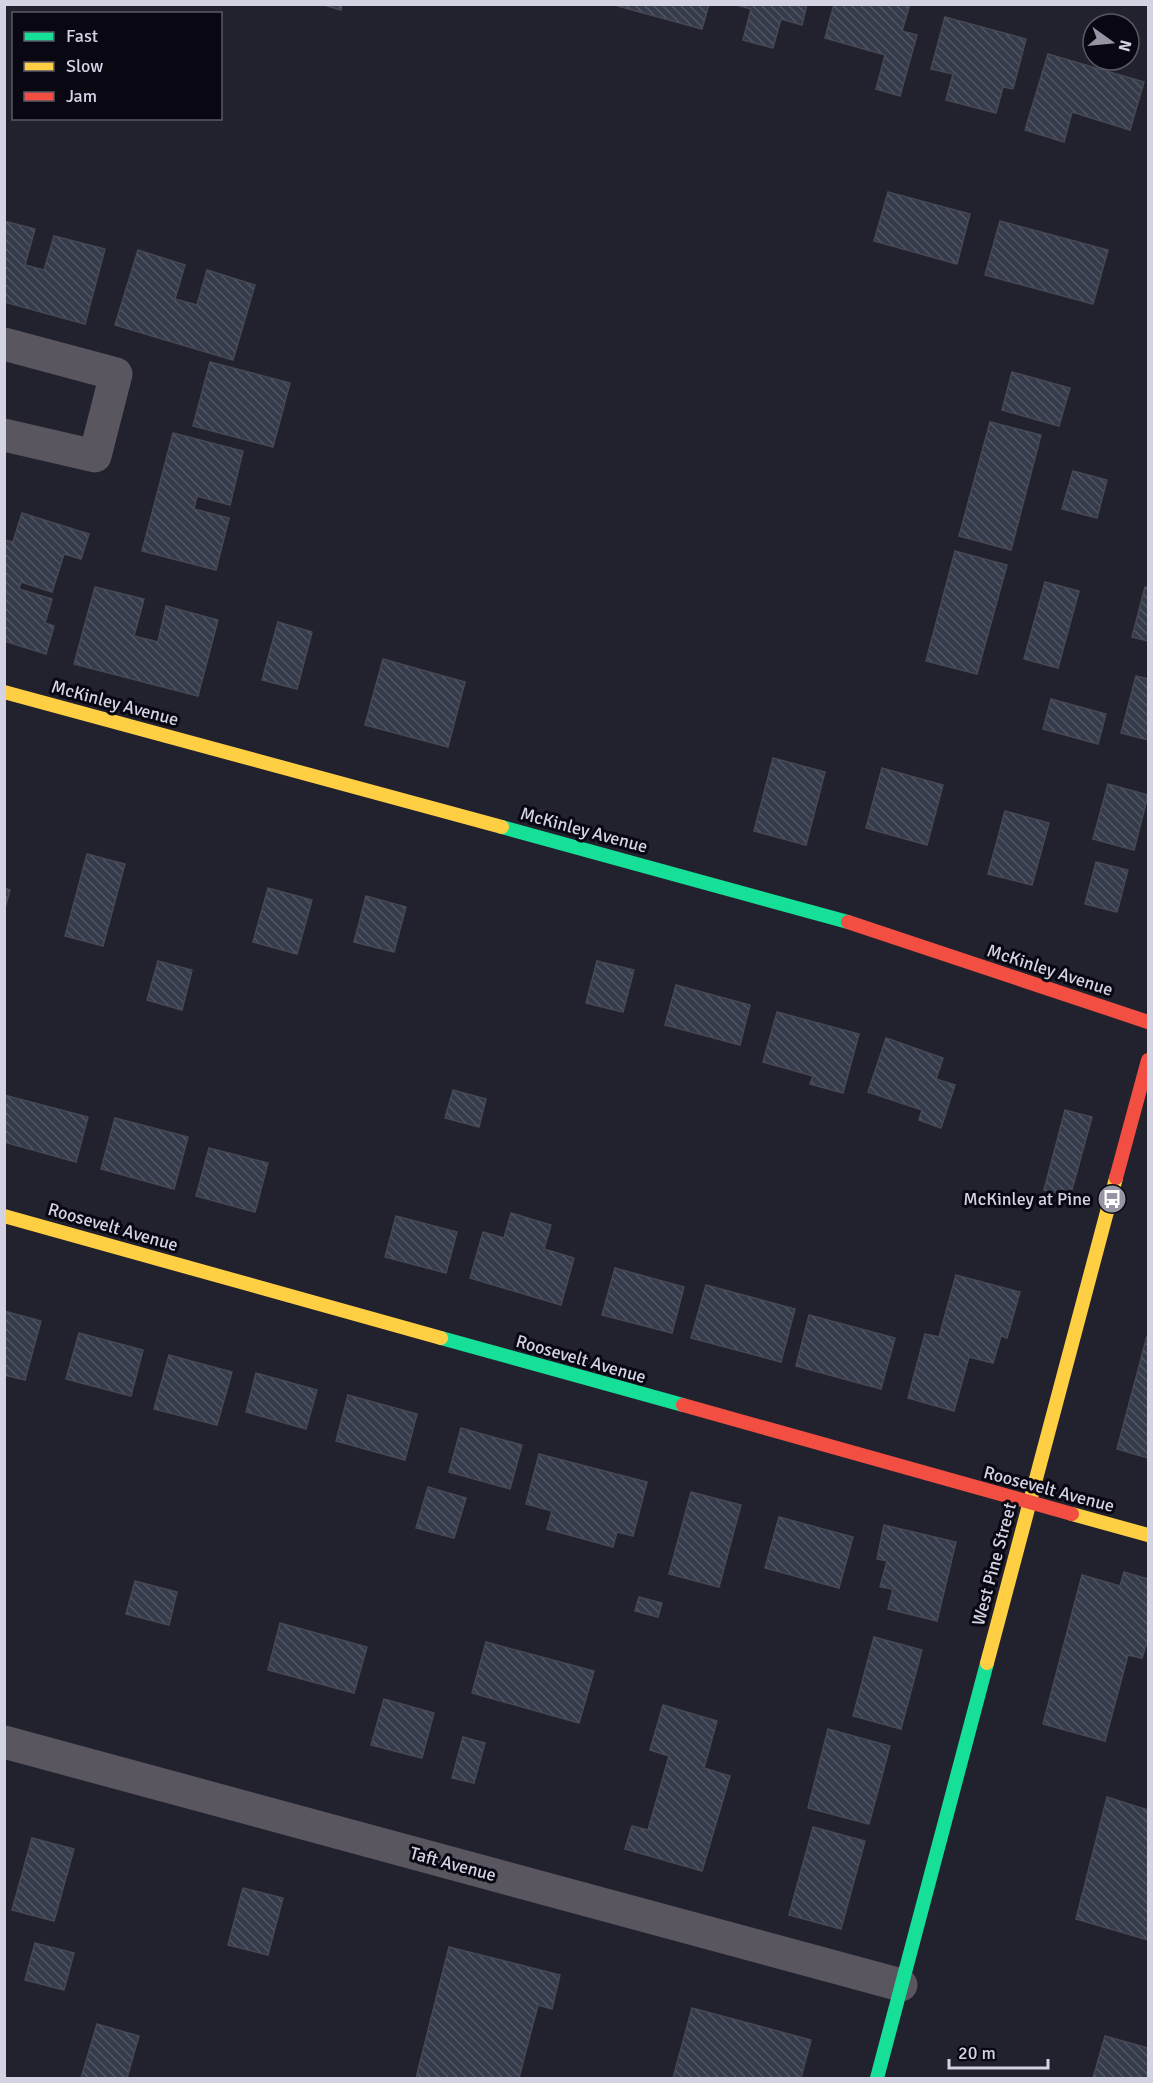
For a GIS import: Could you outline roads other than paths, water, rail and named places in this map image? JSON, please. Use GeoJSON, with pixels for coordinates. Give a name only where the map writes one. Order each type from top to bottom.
{"type":"FeatureCollection","features":[{"type":"Feature","properties":{"kind":"street"},"geometry":{"type":"LineString","coordinates":[[4,344],[116,374],[95,456],[4,435]]}},
{"type":"Feature","properties":{"kind":"street","name":"McKinley Avenue"},"geometry":{"type":"LineString","coordinates":[[4,692],[833,916],[1149,1022]]}},
{"type":"Feature","properties":{"kind":"street","name":"West Pine Street"},"geometry":{"type":"LineString","coordinates":[[877,2079],[1149,1060]]}},
{"type":"Feature","properties":{"kind":"street","name":"Roosevelt Avenue"},"geometry":{"type":"LineString","coordinates":[[4,1216],[1149,1535]]}},
{"type":"Feature","properties":{"kind":"street","name":"Taft Avenue"},"geometry":{"type":"LineString","coordinates":[[4,1742],[901,1985]]}},
{"type":"Feature","properties":{"kind":"place","name":"McKinley at Pine"},"geometry":{"type":"Point","coordinates":[1112,1199]}}]}
